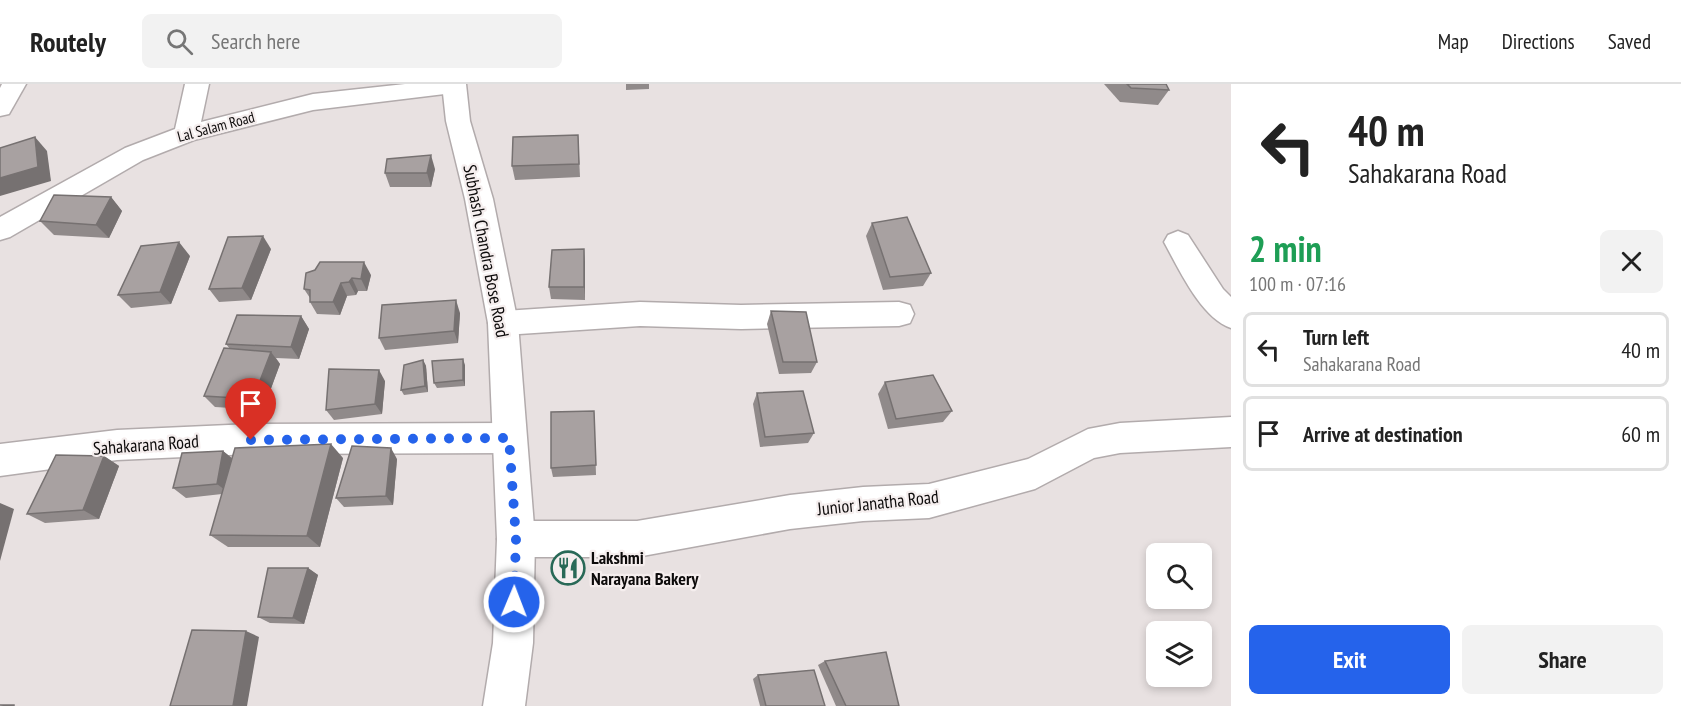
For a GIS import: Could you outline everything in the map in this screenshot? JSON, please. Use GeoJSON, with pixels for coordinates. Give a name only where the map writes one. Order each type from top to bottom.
{"type":"FeatureCollection","features":[{"type":"Feature","properties":{"kind":"street"},"geometry":{"type":"LineString","coordinates":[[0,108],[14,84]]}},
{"type":"Feature","properties":{"kind":"street"},"geometry":{"type":"LineString","coordinates":[[186,134],[197,84]]}},
{"type":"Feature","properties":{"kind":"street","name":"Lal Salam Road"},"geometry":{"type":"LineString","coordinates":[[0,230],[134,154],[186,134],[313,102],[453,85]]}},
{"type":"Feature","properties":{"kind":"street","name":"Subhash Chandra Bose Road"},"geometry":{"type":"LineString","coordinates":[[453,85],[458,121],[479,199],[503,323],[516,539],[513,643],[504,706]]}},
{"type":"Feature","properties":{"kind":"street"},"geometry":{"type":"LineString","coordinates":[[1178,242],[1212,297],[1231,316]]}},
{"type":"Feature","properties":{"kind":"street"},"geometry":{"type":"LineString","coordinates":[[503,323],[640,314],[741,317],[899,314]]}},
{"type":"Feature","properties":{"kind":"street","name":"Junior Janatha Road"},"geometry":{"type":"LineString","coordinates":[[516,539],[637,539],[790,512],[863,504],[929,501],[1035,472],[1088,444],[1120,438],[1228,437]]}},
{"type":"Feature","properties":{"kind":"street","name":"Sahakarana Road"},"geometry":{"type":"LineString","coordinates":[[0,460],[117,445],[251,440],[509,438]]}},
{"type":"Feature","properties":{"kind":"building"},"geometry":{"type":"Polygon","coordinates":[[[1127,84],[1166,84],[1169,90],[1131,88],[1127,84]]]}},
{"type":"Feature","properties":{"kind":"building"},"geometry":{"type":"Polygon","coordinates":[[[578,135],[579,164],[512,166],[513,137],[578,135]]]}},
{"type":"Feature","properties":{"kind":"building"},"geometry":{"type":"Polygon","coordinates":[[[35,137],[38,167],[0,178],[0,148],[35,137]]]}},
{"type":"Feature","properties":{"kind":"building"},"geometry":{"type":"Polygon","coordinates":[[[431,155],[427,173],[385,173],[387,159],[431,155]]]}},
{"type":"Feature","properties":{"kind":"building"},"geometry":{"type":"Polygon","coordinates":[[[54,195],[111,197],[96,225],[40,221],[54,195]]]}},
{"type":"Feature","properties":{"kind":"building"},"geometry":{"type":"Polygon","coordinates":[[[907,217],[931,273],[890,277],[872,223],[907,217]]]}},
{"type":"Feature","properties":{"kind":"building"},"geometry":{"type":"Polygon","coordinates":[[[263,236],[242,288],[209,289],[228,237],[263,236]]]}},
{"type":"Feature","properties":{"kind":"building"},"geometry":{"type":"Polygon","coordinates":[[[179,242],[160,292],[118,295],[141,246],[179,242]]]}},
{"type":"Feature","properties":{"kind":"building"},"geometry":{"type":"Polygon","coordinates":[[[584,249],[584,287],[549,287],[552,250],[584,249]]]}},
{"type":"Feature","properties":{"kind":"building"},"geometry":{"type":"Polygon","coordinates":[[[320,262],[364,262],[361,279],[352,278],[349,282],[341,283],[333,302],[310,302],[310,290],[304,289],[306,273],[315,270],[320,262]]]}},
{"type":"Feature","properties":{"kind":"building"},"geometry":{"type":"Polygon","coordinates":[[[456,300],[454,331],[379,338],[382,305],[456,300]]]}},
{"type":"Feature","properties":{"kind":"building"},"geometry":{"type":"Polygon","coordinates":[[[771,311],[806,312],[817,362],[783,362],[771,311]]]}},
{"type":"Feature","properties":{"kind":"building"},"geometry":{"type":"Polygon","coordinates":[[[237,315],[301,316],[291,347],[226,344],[237,315]]]}},
{"type":"Feature","properties":{"kind":"building"},"geometry":{"type":"Polygon","coordinates":[[[224,348],[271,352],[253,399],[204,396],[224,348]]]}},
{"type":"Feature","properties":{"kind":"building"},"geometry":{"type":"Polygon","coordinates":[[[463,359],[463,380],[434,383],[432,361],[463,359]]]}},
{"type":"Feature","properties":{"kind":"building"},"geometry":{"type":"Polygon","coordinates":[[[423,360],[425,386],[401,390],[404,365],[423,360]]]}},
{"type":"Feature","properties":{"kind":"building"},"geometry":{"type":"Polygon","coordinates":[[[329,369],[379,370],[375,404],[326,410],[329,369]]]}},
{"type":"Feature","properties":{"kind":"building"},"geometry":{"type":"Polygon","coordinates":[[[933,375],[952,411],[896,419],[885,382],[933,375]]]}},
{"type":"Feature","properties":{"kind":"building"},"geometry":{"type":"Polygon","coordinates":[[[803,391],[814,433],[765,437],[757,393],[803,391]]]}},
{"type":"Feature","properties":{"kind":"building"},"geometry":{"type":"Polygon","coordinates":[[[594,411],[596,465],[551,468],[551,412],[594,411]]]}},
{"type":"Feature","properties":{"kind":"building"},"geometry":{"type":"Polygon","coordinates":[[[331,444],[307,536],[210,535],[235,448],[331,444]]]}},
{"type":"Feature","properties":{"kind":"building"},"geometry":{"type":"Polygon","coordinates":[[[352,446],[391,448],[386,496],[336,498],[352,446]]]}},
{"type":"Feature","properties":{"kind":"building"},"geometry":{"type":"Polygon","coordinates":[[[223,451],[217,484],[173,488],[182,453],[223,451]]]}},
{"type":"Feature","properties":{"kind":"building"},"geometry":{"type":"Polygon","coordinates":[[[56,455],[104,456],[83,510],[27,514],[56,455]]]}},
{"type":"Feature","properties":{"kind":"building"},"geometry":{"type":"Polygon","coordinates":[[[268,568],[308,568],[293,618],[258,617],[268,568]]]}},
{"type":"Feature","properties":{"kind":"building"},"geometry":{"type":"Polygon","coordinates":[[[192,630],[246,631],[233,706],[170,706],[192,630]]]}},
{"type":"Feature","properties":{"kind":"building"},"geometry":{"type":"Polygon","coordinates":[[[886,652],[899,706],[846,706],[825,661],[886,652]]]}},
{"type":"Feature","properties":{"kind":"building"},"geometry":{"type":"Polygon","coordinates":[[[814,670],[825,706],[766,706],[758,675],[814,670]]]}},
{"type":"Feature","properties":{"kind":"place","name":"Lakshmi Narayana Bakery"},"geometry":{"type":"Point","coordinates":[568,568]}},
{"type":"Feature","properties":{"kind":"route"},"geometry":{"type":"LineString","coordinates":[[251,440],[509,438],[516,539],[514,602]]}}]}
